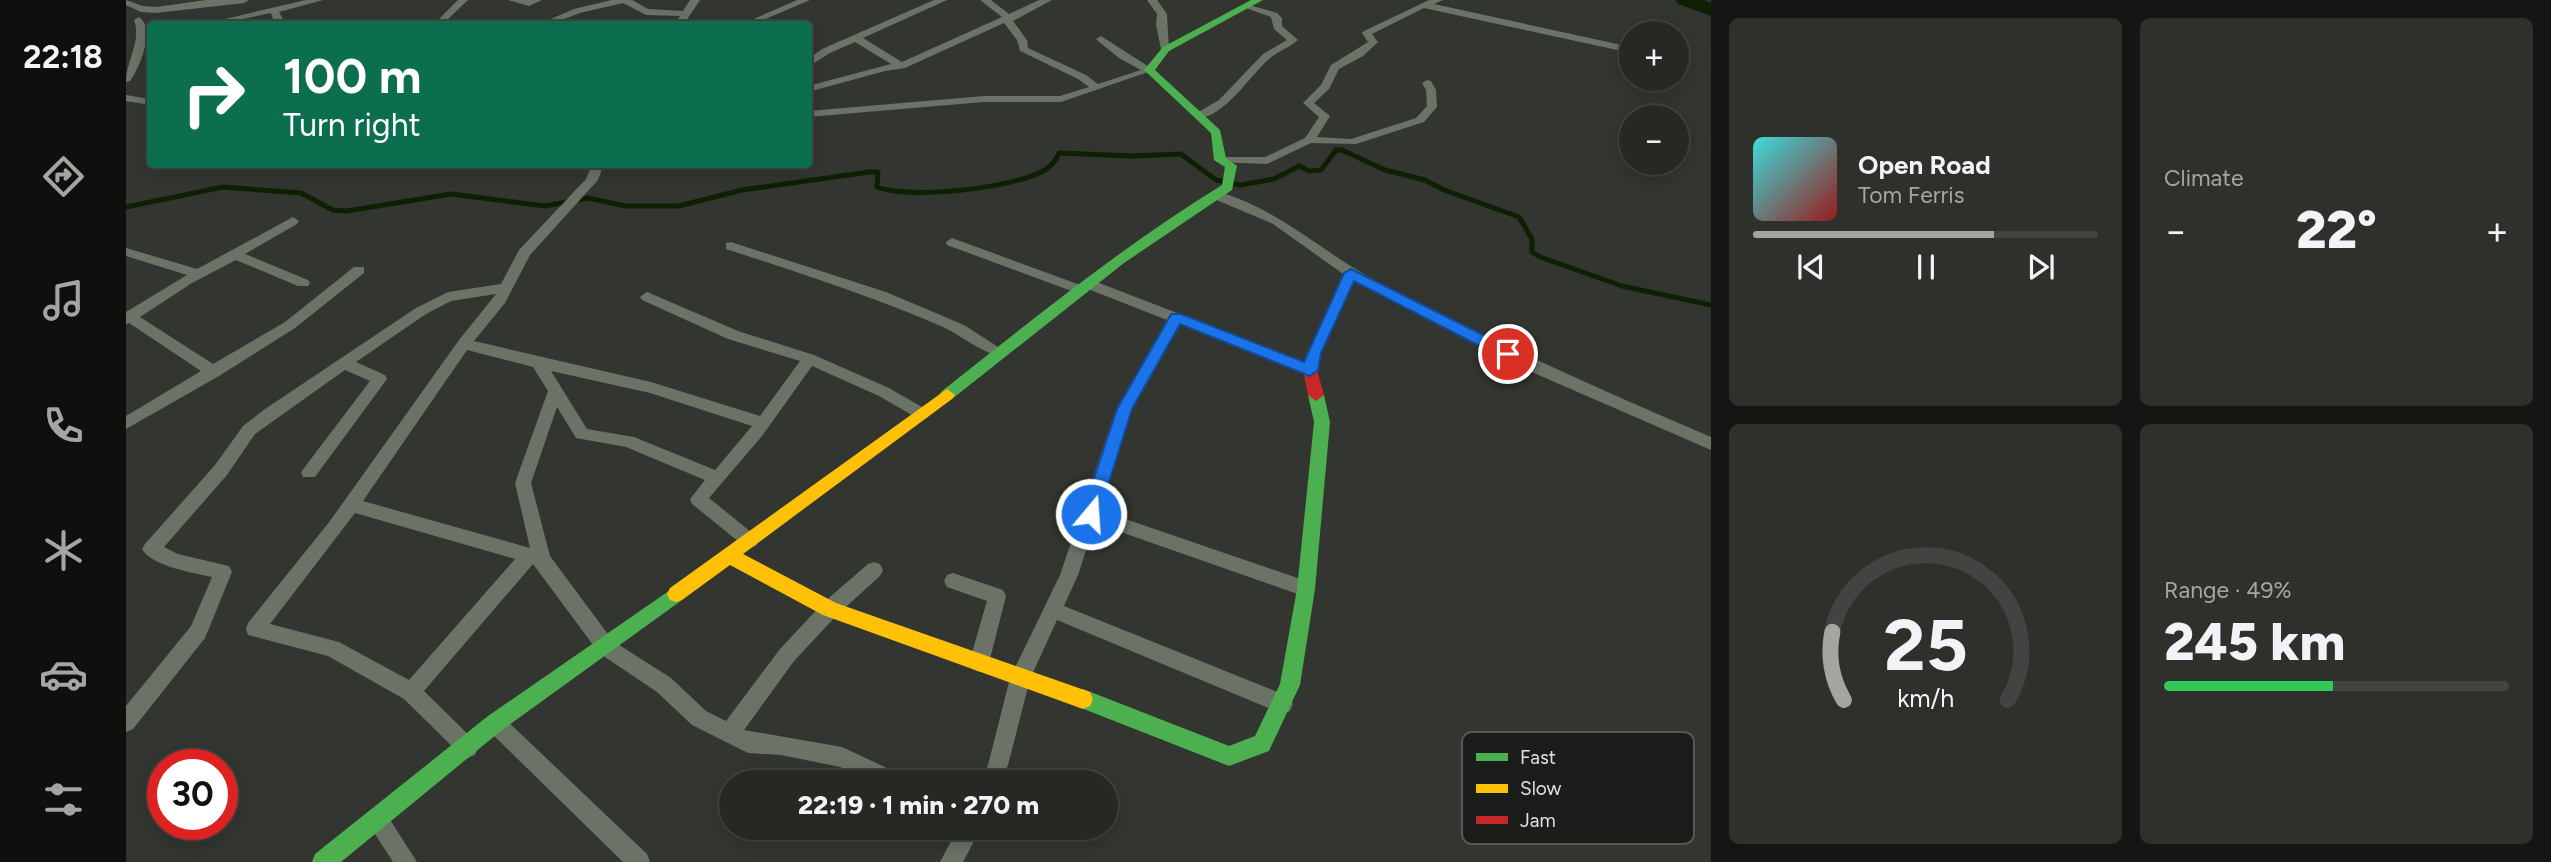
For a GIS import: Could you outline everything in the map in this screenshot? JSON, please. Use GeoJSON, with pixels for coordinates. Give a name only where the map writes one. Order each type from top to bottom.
{"type":"FeatureCollection","features":[{"type":"Feature","properties":{"kind":"street"},"geometry":{"type":"LineString","coordinates":[[126,2],[147,9],[178,13],[223,1],[244,0]]}},
{"type":"Feature","properties":{"kind":"street"},"geometry":{"type":"LineString","coordinates":[[244,21],[279,18],[318,0]]}},
{"type":"Feature","properties":{"kind":"street"},"geometry":{"type":"LineString","coordinates":[[441,21],[463,0]]}},
{"type":"Feature","properties":{"kind":"street"},"geometry":{"type":"LineString","coordinates":[[513,0],[529,3],[537,0]]}},
{"type":"Feature","properties":{"kind":"street"},"geometry":{"type":"LineString","coordinates":[[552,21],[606,2],[624,0],[646,12],[686,15]]}},
{"type":"Feature","properties":{"kind":"street"},"geometry":{"type":"LineString","coordinates":[[681,21],[695,0]]}},
{"type":"Feature","properties":{"kind":"street"},"geometry":{"type":"LineString","coordinates":[[754,21],[805,0]]}},
{"type":"Feature","properties":{"kind":"street"},"geometry":{"type":"LineString","coordinates":[[985,0],[1008,20],[1021,40],[1023,49],[1082,77],[1097,88]]}},
{"type":"Feature","properties":{"kind":"street"},"geometry":{"type":"LineString","coordinates":[[812,88],[884,68],[901,66],[1008,20],[1046,0]]}},
{"type":"Feature","properties":{"kind":"street"},"geometry":{"type":"LineString","coordinates":[[1152,0],[1162,14],[1161,25],[1166,49]]}},
{"type":"Feature","properties":{"kind":"street"},"geometry":{"type":"LineString","coordinates":[[1409,0],[1422,5],[1502,20],[1570,40],[1619,48]]}},
{"type":"Feature","properties":{"kind":"street"},"geometry":{"type":"LineString","coordinates":[[1309,140],[1325,116],[1308,103],[1325,87],[1335,67],[1345,65],[1366,51],[1373,43],[1367,33],[1422,5],[1438,0]]}},
{"type":"Feature","properties":{"kind":"street"},"geometry":{"type":"LineString","coordinates":[[812,61],[827,51],[934,1]]}},
{"type":"Feature","properties":{"kind":"street"},"geometry":{"type":"LineString","coordinates":[[812,114],[984,99],[1061,99],[1149,70],[1166,49],[1253,3],[1274,15],[1277,18],[1277,27],[1293,40],[1267,56],[1223,102],[1199,116]]}},
{"type":"Feature","properties":{"kind":"street"},"geometry":{"type":"LineString","coordinates":[[126,79],[145,37],[143,30],[134,22],[147,9]]}},
{"type":"Feature","properties":{"kind":"street"},"geometry":{"type":"LineString","coordinates":[[855,38],[901,66]]}},
{"type":"Feature","properties":{"kind":"street"},"geometry":{"type":"LineString","coordinates":[[1101,39],[1123,56],[1149,70],[1216,132],[1220,160]]}},
{"type":"Feature","properties":{"kind":"street"},"geometry":{"type":"LineString","coordinates":[[138,54],[147,52]]}},
{"type":"Feature","properties":{"kind":"street"},"geometry":{"type":"LineString","coordinates":[[1220,160],[1267,161],[1309,140],[1352,142],[1420,120],[1432,107],[1431,90],[1427,83]]}},
{"type":"Feature","properties":{"kind":"street"},"geometry":{"type":"LineString","coordinates":[[126,98],[147,102]]}},
{"type":"Feature","properties":{"kind":"street"},"geometry":{"type":"LineString","coordinates":[[323,862],[468,748],[495,723],[606,647],[730,556],[922,414],[999,352],[1225,186],[1231,166],[1220,160]]}},
{"type":"Feature","properties":{"kind":"street"},"geometry":{"type":"LineString","coordinates":[[468,748],[411,692],[331,648],[255,629],[351,505],[464,344],[500,300],[524,253],[592,180],[596,168]]}},
{"type":"Feature","properties":{"kind":"street"},"geometry":{"type":"LineString","coordinates":[[1225,186],[1351,273],[1532,366],[1711,444]]}},
{"type":"Feature","properties":{"kind":"street"},"geometry":{"type":"LineString","coordinates":[[214,372],[128,318],[293,221]]}},
{"type":"Feature","properties":{"kind":"street"},"geometry":{"type":"LineString","coordinates":[[952,242],[1176,317],[1310,370]]}},
{"type":"Feature","properties":{"kind":"street"},"geometry":{"type":"LineString","coordinates":[[731,246],[881,295],[959,328],[999,352]]}},
{"type":"Feature","properties":{"kind":"street"},"geometry":{"type":"LineString","coordinates":[[126,252],[199,274]]}},
{"type":"Feature","properties":{"kind":"street"},"geometry":{"type":"LineString","coordinates":[[235,256],[303,284]]}},
{"type":"Feature","properties":{"kind":"street"},"geometry":{"type":"LineString","coordinates":[[126,423],[290,325],[359,270]]}},
{"type":"Feature","properties":{"kind":"street"},"geometry":{"type":"LineString","coordinates":[[730,556],[830,609],[1113,709],[1229,756],[1262,744],[1290,685],[1306,589],[1322,422],[1310,370],[1314,353],[1351,273]]}},
{"type":"Feature","properties":{"kind":"street"},"geometry":{"type":"LineString","coordinates":[[126,722],[198,632],[223,572],[176,561],[151,549],[221,471],[249,430],[305,388],[346,364],[421,311],[448,297],[506,288]]}},
{"type":"Feature","properties":{"kind":"street"},"geometry":{"type":"LineString","coordinates":[[647,298],[733,335],[809,359],[884,392],[922,414]]}},
{"type":"Feature","properties":{"kind":"street"},"geometry":{"type":"LineString","coordinates":[[996,770],[1020,678],[1069,575],[1124,409],[1176,317]]}},
{"type":"Feature","properties":{"kind":"street"},"geometry":{"type":"LineString","coordinates":[[464,344],[651,388],[762,423]]}},
{"type":"Feature","properties":{"kind":"street"},"geometry":{"type":"LineString","coordinates":[[750,541],[698,499],[780,403],[809,359]]}},
{"type":"Feature","properties":{"kind":"street"},"geometry":{"type":"LineString","coordinates":[[538,363],[582,434],[628,441],[718,478]]}},
{"type":"Feature","properties":{"kind":"street"},"geometry":{"type":"LineString","coordinates":[[309,472],[380,379],[346,364]]}},
{"type":"Feature","properties":{"kind":"street"},"geometry":{"type":"LineString","coordinates":[[555,392],[523,484],[536,557],[606,647],[664,685],[699,718],[748,743],[781,745],[842,757],[870,770]]}},
{"type":"Feature","properties":{"kind":"street"},"geometry":{"type":"LineString","coordinates":[[351,505],[536,557]]}},
{"type":"Feature","properties":{"kind":"street"},"geometry":{"type":"LineString","coordinates":[[1091,514],[1306,589]]}},
{"type":"Feature","properties":{"kind":"street"},"geometry":{"type":"LineString","coordinates":[[411,692],[536,557]]}},
{"type":"Feature","properties":{"kind":"street"},"geometry":{"type":"LineString","coordinates":[[729,734],[788,655],[830,609],[874,570]]}},
{"type":"Feature","properties":{"kind":"street"},"geometry":{"type":"LineString","coordinates":[[953,580],[997,596],[979,663]]}},
{"type":"Feature","properties":{"kind":"street"},"geometry":{"type":"LineString","coordinates":[[1053,610],[1283,704]]}},
{"type":"Feature","properties":{"kind":"street"},"geometry":{"type":"LineString","coordinates":[[495,723],[639,862]]}},
{"type":"Feature","properties":{"kind":"street"},"geometry":{"type":"LineString","coordinates":[[377,820],[406,862]]}},
{"type":"Feature","properties":{"kind":"street"},"geometry":{"type":"LineString","coordinates":[[951,862],[963,840]]}},
{"type":"Feature","properties":{"kind":"waterway"},"geometry":{"type":"LineString","coordinates":[[1685,0],[1711,10]]}},
{"type":"Feature","properties":{"kind":"waterway"},"geometry":{"type":"LineString","coordinates":[[126,207],[223,187],[301,193],[333,210],[347,211],[451,194],[545,206],[588,198],[625,206],[679,206],[742,190],[869,172],[878,172],[877,187],[892,191],[936,192],[987,187],[1030,176],[1050,167],[1059,153],[1132,156],[1181,154],[1216,180],[1240,185],[1274,179],[1299,166],[1309,171],[1321,170],[1336,150],[1342,150],[1385,170],[1425,180],[1444,190],[1519,217],[1532,239],[1532,252],[1540,257],[1622,286],[1711,305]]}},
{"type":"Feature","properties":{"kind":"traffic: fast"},"geometry":{"type":"LineString","coordinates":[[947,395],[1119,260],[1228,187],[1231,166],[1220,160],[1216,132],[1149,70],[1166,49],[1258,0]]}},
{"type":"Feature","properties":{"kind":"traffic: fast"},"geometry":{"type":"LineString","coordinates":[[1083,699],[1229,756],[1262,744],[1290,685],[1306,589],[1322,422],[1316,395]]}},
{"type":"Feature","properties":{"kind":"traffic: fast"},"geometry":{"type":"LineString","coordinates":[[323,862],[495,723],[676,594]]}},
{"type":"Feature","properties":{"kind":"traffic: slow"},"geometry":{"type":"LineString","coordinates":[[676,594],[947,395]]}},
{"type":"Feature","properties":{"kind":"traffic: slow"},"geometry":{"type":"LineString","coordinates":[[730,556],[830,609],[1083,699]]}},
{"type":"Feature","properties":{"kind":"traffic: jam"},"geometry":{"type":"LineString","coordinates":[[1316,395],[1310,370],[1314,353],[1351,273]]}},
{"type":"Feature","properties":{"kind":"route"},"geometry":{"type":"LineString","coordinates":[[1091,514],[1124,409],[1176,317],[1310,370],[1314,353],[1351,273],[1508,354]]}}]}
